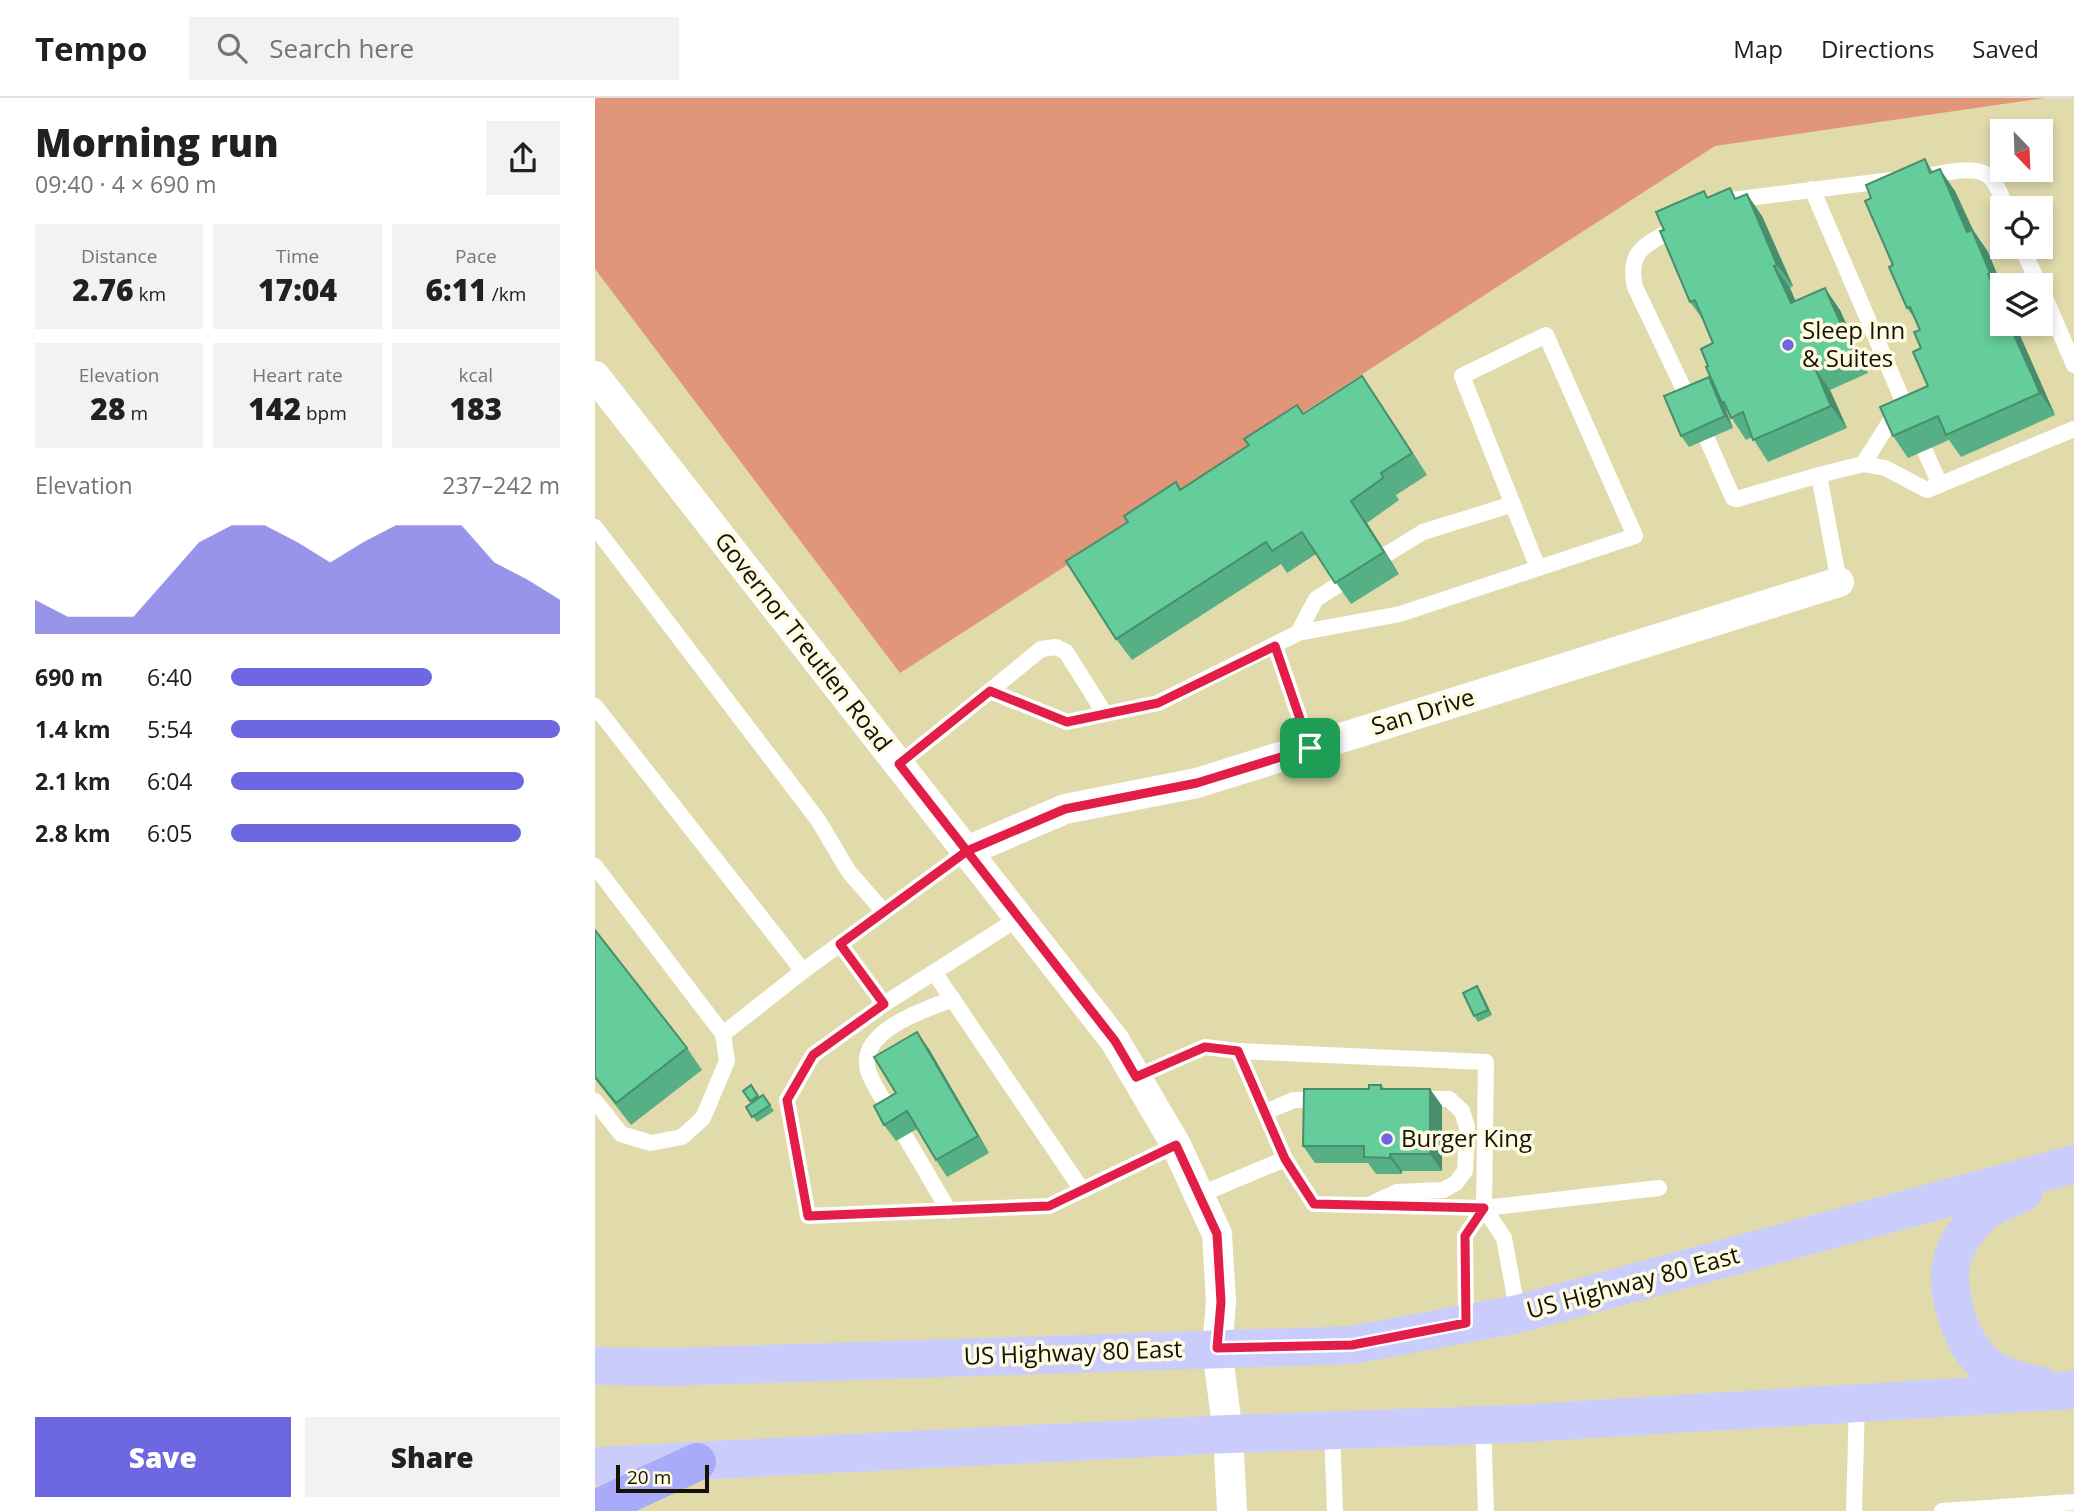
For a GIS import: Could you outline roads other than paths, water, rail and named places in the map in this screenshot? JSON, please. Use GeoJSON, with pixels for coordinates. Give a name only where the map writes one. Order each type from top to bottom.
{"type":"FeatureCollection","features":[{"type":"Feature","properties":{"kind":"highway"},"geometry":{"type":"LineString","coordinates":[[598,1511],[697,1462]]}},
{"type":"Feature","properties":{"kind":"main road","name":"US Highway 80 East"},"geometry":{"type":"LineString","coordinates":[[595,1366],[687,1366],[1352,1345],[1518,1314],[2074,1166]]}},
{"type":"Feature","properties":{"kind":"main road"},"geometry":{"type":"LineString","coordinates":[[2073,1395],[2025,1383],[1985,1363],[1963,1331],[1955,1312],[1951,1290],[1951,1265],[1970,1226],[1987,1209],[2074,1166]]}},
{"type":"Feature","properties":{"kind":"main road"},"geometry":{"type":"LineString","coordinates":[[595,1466],[1228,1434],[1483,1425],[1857,1403],[2073,1395]]}},
{"type":"Feature","properties":{"kind":"street","name":"Governor Treutlen Road"},"geometry":{"type":"LineString","coordinates":[[595,376],[1115,1041],[1176,1145],[1217,1234],[1221,1302],[1217,1348],[1228,1434],[1232,1511]]}},
{"type":"Feature","properties":{"kind":"street","name":"San Drive"},"geometry":{"type":"LineString","coordinates":[[967,851],[1065,809],[1197,783],[1839,582]]}},
{"type":"Feature","properties":{"kind":"lane"},"geometry":{"type":"LineString","coordinates":[[1717,205],[1727,201],[1812,189],[1976,170],[1993,179],[2001,196]]}},
{"type":"Feature","properties":{"kind":"lane"},"geometry":{"type":"LineString","coordinates":[[1812,189],[1912,421]]}},
{"type":"Feature","properties":{"kind":"lane"},"geometry":{"type":"LineString","coordinates":[[1689,401],[1635,287],[1633,262],[1638,251],[1695,215]]}},
{"type":"Feature","properties":{"kind":"lane"},"geometry":{"type":"LineString","coordinates":[[2053,317],[2074,365]]}},
{"type":"Feature","properties":{"kind":"lane"},"geometry":{"type":"LineString","coordinates":[[990,691],[1067,722],[1158,703],[1298,633],[1399,614],[1635,536],[1546,335],[1462,376],[1538,568]]}},
{"type":"Feature","properties":{"kind":"lane"},"geometry":{"type":"LineString","coordinates":[[1863,464],[1903,401]]}},
{"type":"Feature","properties":{"kind":"lane"},"geometry":{"type":"LineString","coordinates":[[1707,439],[1733,498],[1737,499],[1863,464],[1885,468],[1927,490],[2074,429]]}},
{"type":"Feature","properties":{"kind":"lane"},"geometry":{"type":"LineString","coordinates":[[1925,451],[1940,485]]}},
{"type":"Feature","properties":{"kind":"lane"},"geometry":{"type":"LineString","coordinates":[[1819,475],[1839,582]]}},
{"type":"Feature","properties":{"kind":"lane"},"geometry":{"type":"LineString","coordinates":[[1387,555],[1423,532],[1513,504]]}},
{"type":"Feature","properties":{"kind":"lane"},"geometry":{"type":"LineString","coordinates":[[595,527],[818,820],[849,872],[884,912]]}},
{"type":"Feature","properties":{"kind":"lane"},"geometry":{"type":"LineString","coordinates":[[1298,633],[1316,598],[1338,585]]}},
{"type":"Feature","properties":{"kind":"lane"},"geometry":{"type":"LineString","coordinates":[[1275,646],[1310,748]]}},
{"type":"Feature","properties":{"kind":"lane"},"geometry":{"type":"LineString","coordinates":[[899,764],[1041,649],[1056,648],[1066,652],[1105,714]]}},
{"type":"Feature","properties":{"kind":"lane"},"geometry":{"type":"LineString","coordinates":[[595,706],[803,971]]}},
{"type":"Feature","properties":{"kind":"lane"},"geometry":{"type":"LineString","coordinates":[[723,1034],[803,971],[967,851]]}},
{"type":"Feature","properties":{"kind":"lane"},"geometry":{"type":"LineString","coordinates":[[595,866],[723,1034],[727,1060],[703,1118],[682,1137],[651,1143],[621,1134],[595,1101]]}},
{"type":"Feature","properties":{"kind":"lane"},"geometry":{"type":"LineString","coordinates":[[1019,918],[884,1004],[813,1055],[787,1100],[808,1216],[1049,1206],[1176,1145]]}},
{"type":"Feature","properties":{"kind":"lane"},"geometry":{"type":"LineString","coordinates":[[840,944],[884,1004]]}},
{"type":"Feature","properties":{"kind":"lane"},"geometry":{"type":"LineString","coordinates":[[935,972],[1082,1190]]}},
{"type":"Feature","properties":{"kind":"lane"},"geometry":{"type":"LineString","coordinates":[[895,1118],[867,1068],[867,1052],[876,1038],[914,1014],[953,999]]}},
{"type":"Feature","properties":{"kind":"lane"},"geometry":{"type":"LineString","coordinates":[[1136,1077],[1205,1047],[1238,1051],[1486,1062],[1484,1208],[1465,1236],[1466,1323]]}},
{"type":"Feature","properties":{"kind":"lane"},"geometry":{"type":"LineString","coordinates":[[1238,1051],[1285,1159],[1314,1204],[1484,1208],[1659,1188]]}},
{"type":"Feature","properties":{"kind":"lane"},"geometry":{"type":"LineString","coordinates":[[1368,1206],[1397,1192],[1443,1190],[1456,1183],[1465,1171],[1467,1127],[1462,1111],[1449,1099],[1397,1099]]}},
{"type":"Feature","properties":{"kind":"lane"},"geometry":{"type":"LineString","coordinates":[[1265,1112],[1294,1100],[1346,1100]]}},
{"type":"Feature","properties":{"kind":"lane"},"geometry":{"type":"LineString","coordinates":[[905,1136],[949,1211]]}},
{"type":"Feature","properties":{"kind":"lane"},"geometry":{"type":"LineString","coordinates":[[1199,1195],[1285,1159]]}},
{"type":"Feature","properties":{"kind":"lane"},"geometry":{"type":"LineString","coordinates":[[1484,1208],[1504,1238],[1518,1314]]}},
{"type":"Feature","properties":{"kind":"lane"},"geometry":{"type":"LineString","coordinates":[[1854,1511],[1857,1403]]}},
{"type":"Feature","properties":{"kind":"lane"},"geometry":{"type":"LineString","coordinates":[[1483,1425],[1486,1511]]}},
{"type":"Feature","properties":{"kind":"lane"},"geometry":{"type":"LineString","coordinates":[[1332,1430],[1335,1511]]}},
{"type":"Feature","properties":{"kind":"lane"},"geometry":{"type":"LineString","coordinates":[[1942,1511],[2074,1502]]}},
{"type":"Feature","properties":{"kind":"place","name":"Sleep Inn & Suites"},"geometry":{"type":"Point","coordinates":[1788,345]}},
{"type":"Feature","properties":{"kind":"place","name":"Burger King"},"geometry":{"type":"Point","coordinates":[1387,1139]}}]}
